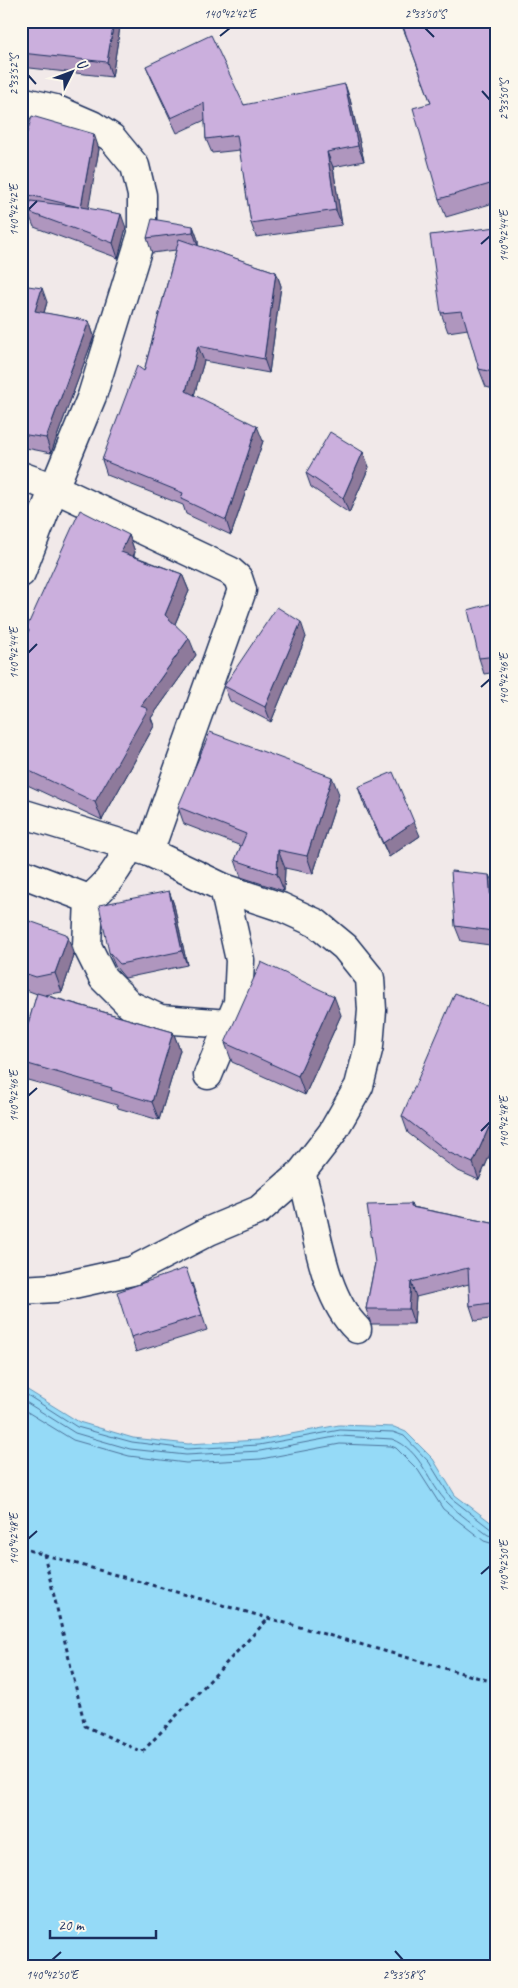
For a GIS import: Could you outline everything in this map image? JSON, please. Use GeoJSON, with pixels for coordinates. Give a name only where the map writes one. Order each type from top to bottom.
{"type":"FeatureCollection","features":[{"type":"Feature","properties":{"kind":"street"},"geometry":{"type":"LineString","coordinates":[[21,102],[55,110],[92,125],[112,138],[135,166],[142,195],[142,234],[92,396],[21,573]]}},
{"type":"Feature","properties":{"kind":"street"},"geometry":{"type":"LineString","coordinates":[[21,476],[54,488],[230,571],[238,578],[242,590],[140,849],[118,870],[101,891],[89,899]]}},
{"type":"Feature","properties":{"kind":"street"},"geometry":{"type":"LineString","coordinates":[[21,813],[140,849],[224,888],[281,906],[316,923],[345,947],[370,978],[372,1010],[369,1046],[359,1086],[332,1133],[300,1174],[259,1210],[208,1231],[132,1270],[55,1288],[21,1290]]}},
{"type":"Feature","properties":{"kind":"street"},"geometry":{"type":"LineString","coordinates":[[21,873],[89,899]]}},
{"type":"Feature","properties":{"kind":"street"},"geometry":{"type":"LineString","coordinates":[[208,1075],[238,1003],[240,960],[224,888]]}},
{"type":"Feature","properties":{"kind":"street"},"geometry":{"type":"LineString","coordinates":[[89,899],[87,946],[103,978],[130,1005],[160,1019],[229,1024]]}},
{"type":"Feature","properties":{"kind":"street"},"geometry":{"type":"LineString","coordinates":[[300,1174],[334,1294],[346,1318],[357,1329]]}},
{"type":"Feature","properties":{"kind":"path"},"geometry":{"type":"LineString","coordinates":[[21,1548],[497,1683]]}},
{"type":"Feature","properties":{"kind":"path"},"geometry":{"type":"LineString","coordinates":[[44,1554],[85,1726],[142,1752],[269,1618]]}},
{"type":"Feature","properties":{"kind":"water"},"geometry":{"type":"Polygon","coordinates":[[[21,1386],[79,1422],[133,1438],[188,1444],[259,1440],[339,1425],[394,1427],[406,1432],[433,1459],[455,1495],[497,1527],[497,1967],[21,1967],[21,1386]]]}},
{"type":"Feature","properties":{"kind":"building"},"geometry":{"type":"Polygon","coordinates":[[[21,21],[114,21],[107,62],[21,53],[21,21]]]}},
{"type":"Feature","properties":{"kind":"building"},"geometry":{"type":"Polygon","coordinates":[[[401,21],[497,21],[497,182],[439,199],[413,108],[431,103],[401,21]]]}},
{"type":"Feature","properties":{"kind":"building"},"geometry":{"type":"Polygon","coordinates":[[[211,35],[244,105],[345,84],[358,146],[327,152],[336,210],[251,223],[237,135],[206,139],[204,103],[171,118],[146,66],[211,35]]]}},
{"type":"Feature","properties":{"kind":"building"},"geometry":{"type":"Polygon","coordinates":[[[32,116],[94,134],[81,207],[121,214],[113,243],[28,212],[31,201],[79,207],[21,193],[21,131],[27,133],[32,116]]]}},
{"type":"Feature","properties":{"kind":"building"},"geometry":{"type":"Polygon","coordinates":[[[152,219],[193,226],[193,232],[147,238],[152,219]]]}},
{"type":"Feature","properties":{"kind":"building"},"geometry":{"type":"Polygon","coordinates":[[[497,227],[497,373],[479,369],[462,311],[441,313],[430,235],[497,227]]]}},
{"type":"Feature","properties":{"kind":"building"},"geometry":{"type":"Polygon","coordinates":[[[179,239],[276,272],[264,359],[198,346],[186,391],[257,426],[226,520],[181,499],[183,493],[102,460],[137,366],[144,371],[179,239]]]}},
{"type":"Feature","properties":{"kind":"building"},"geometry":{"type":"Polygon","coordinates":[[[21,285],[42,288],[35,311],[89,321],[46,438],[21,434],[21,285]]]}},
{"type":"Feature","properties":{"kind":"building"},"geometry":{"type":"Polygon","coordinates":[[[330,432],[363,452],[343,498],[306,473],[330,432]]]}},
{"type":"Feature","properties":{"kind":"building"},"geometry":{"type":"Polygon","coordinates":[[[80,510],[129,535],[121,552],[182,574],[165,615],[189,638],[141,706],[148,709],[95,802],[21,767],[21,648],[29,630],[26,629],[80,510]]]}},
{"type":"Feature","properties":{"kind":"building"},"geometry":{"type":"Polygon","coordinates":[[[497,602],[497,656],[479,658],[468,610],[497,602]]]}},
{"type":"Feature","properties":{"kind":"building"},"geometry":{"type":"Polygon","coordinates":[[[277,607],[301,622],[265,707],[224,686],[277,607]]]}},
{"type":"Feature","properties":{"kind":"building"},"geometry":{"type":"Polygon","coordinates":[[[210,732],[332,777],[307,856],[278,850],[277,874],[235,860],[246,834],[178,807],[210,732]]]}},
{"type":"Feature","properties":{"kind":"building"},"geometry":{"type":"Polygon","coordinates":[[[393,772],[414,822],[383,843],[358,787],[393,772]]]}},
{"type":"Feature","properties":{"kind":"building"},"geometry":{"type":"Polygon","coordinates":[[[451,871],[489,875],[493,931],[455,926],[451,871]]]}},
{"type":"Feature","properties":{"kind":"building"},"geometry":{"type":"Polygon","coordinates":[[[169,891],[182,951],[120,964],[109,952],[99,905],[169,891]]]}},
{"type":"Feature","properties":{"kind":"building"},"geometry":{"type":"Polygon","coordinates":[[[21,918],[66,934],[68,937],[55,973],[36,977],[21,972],[21,918]]]}},
{"type":"Feature","properties":{"kind":"building"},"geometry":{"type":"Polygon","coordinates":[[[261,962],[334,996],[298,1076],[225,1043],[261,962]]]}},
{"type":"Feature","properties":{"kind":"building"},"geometry":{"type":"Polygon","coordinates":[[[37,993],[173,1032],[152,1102],[111,1090],[112,1088],[21,1062],[21,1048],[37,993]]]}},
{"type":"Feature","properties":{"kind":"building"},"geometry":{"type":"Polygon","coordinates":[[[455,993],[497,1010],[497,1131],[489,1127],[473,1163],[450,1153],[402,1116],[455,993]]]}},
{"type":"Feature","properties":{"kind":"building"},"geometry":{"type":"Polygon","coordinates":[[[411,1204],[411,1207],[497,1224],[497,1302],[470,1306],[468,1268],[411,1282],[409,1309],[366,1309],[375,1263],[367,1205],[411,1204]]]}},
{"type":"Feature","properties":{"kind":"building"},"geometry":{"type":"Polygon","coordinates":[[[186,1268],[202,1315],[131,1337],[117,1292],[186,1268]]]}}]}
